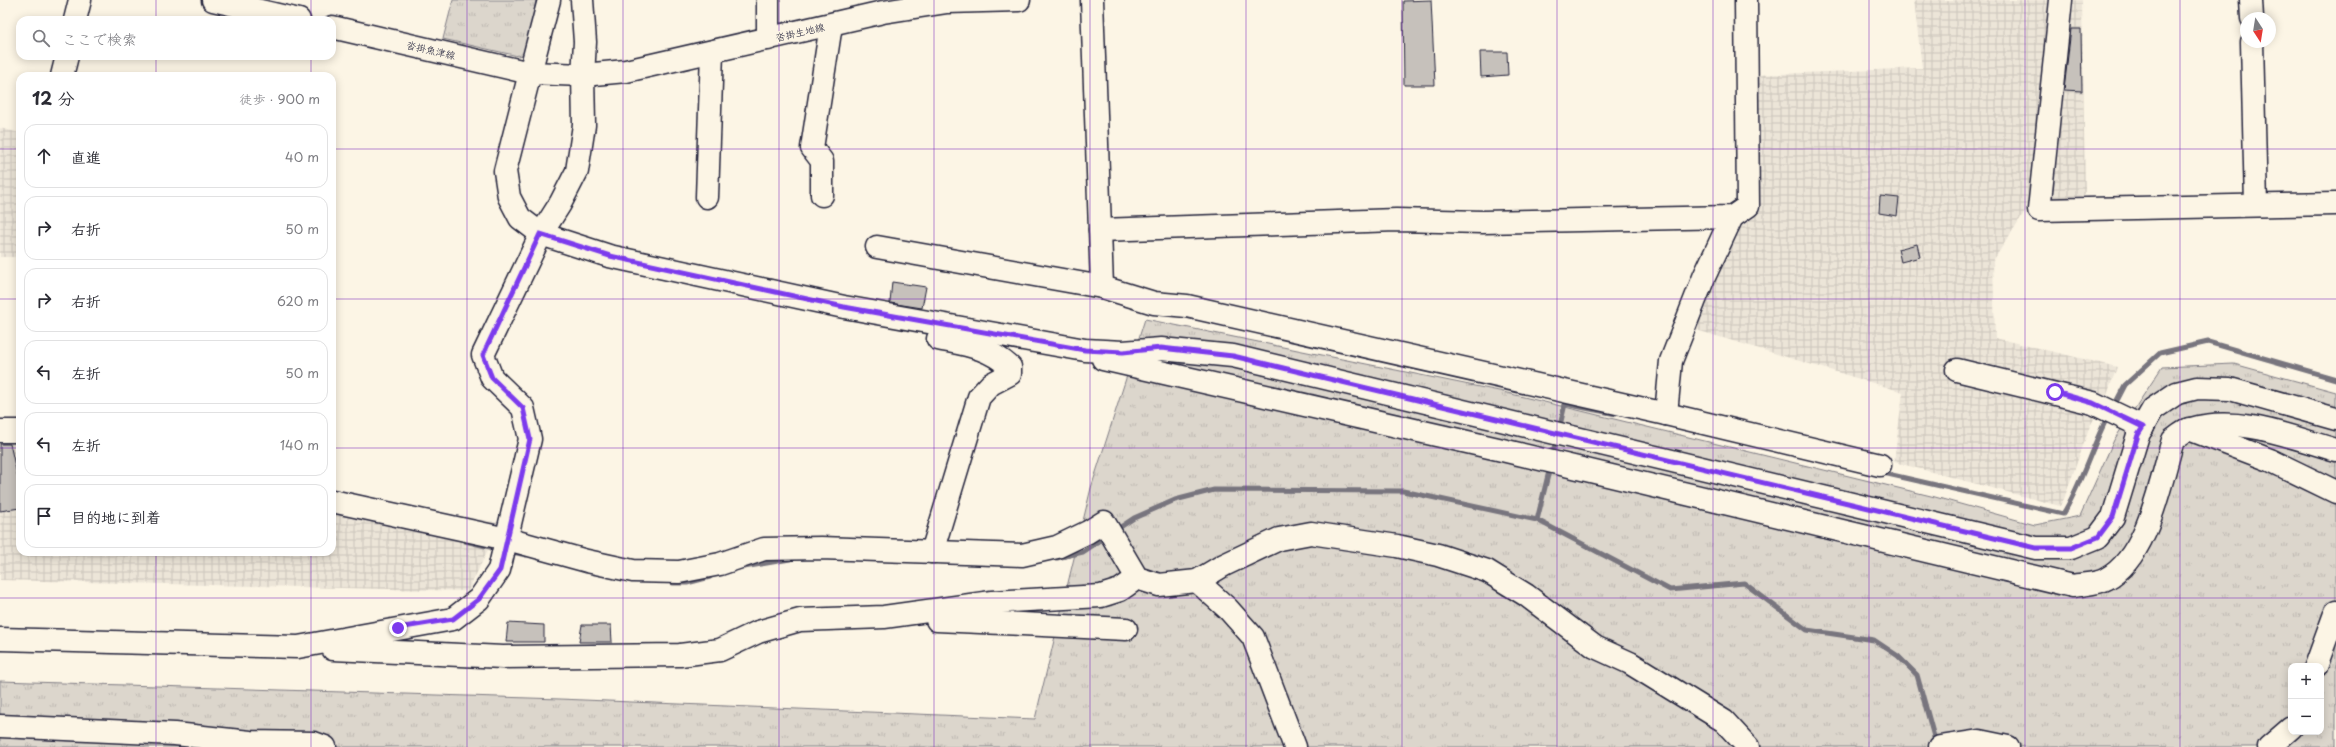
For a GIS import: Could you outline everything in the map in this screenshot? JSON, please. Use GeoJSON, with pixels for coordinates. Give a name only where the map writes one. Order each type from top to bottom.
{"type":"FeatureCollection","features":[{"type":"Feature","properties":{"kind":"street"},"geometry":{"type":"LineString","coordinates":[[76,16],[80,0]]}},
{"type":"Feature","properties":{"kind":"street"},"geometry":{"type":"LineString","coordinates":[[213,0],[283,16]]}},
{"type":"Feature","properties":{"kind":"street"},"geometry":{"type":"LineString","coordinates":[[548,0],[505,171],[509,197],[520,218],[540,234],[610,256],[877,313],[1085,350],[1123,352],[1161,348],[1233,356],[2036,548],[2071,548],[2098,537],[2113,517],[2138,435],[2153,409],[2178,394],[2197,388],[2230,389],[2336,419]]}},
{"type":"Feature","properties":{"kind":"street"},"geometry":{"type":"LineString","coordinates":[[298,647],[453,619],[479,599],[500,570],[530,439],[523,408],[492,378],[483,355],[540,234],[560,204],[577,171],[584,125],[583,75],[585,42],[582,0]]}},
{"type":"Feature","properties":{"kind":"street"},"geometry":{"type":"LineString","coordinates":[[768,0],[768,39]]}},
{"type":"Feature","properties":{"kind":"street","name":"沓掛生地線"},"geometry":{"type":"LineString","coordinates":[[583,75],[626,71],[883,12],[947,2],[1019,0]]}},
{"type":"Feature","properties":{"kind":"street"},"geometry":{"type":"LineString","coordinates":[[1092,0],[1092,49],[1102,287]]}},
{"type":"Feature","properties":{"kind":"street"},"geometry":{"type":"LineString","coordinates":[[1666,414],[1671,361],[1704,277],[1732,217],[1748,206],[1746,0]]}},
{"type":"Feature","properties":{"kind":"street"},"geometry":{"type":"LineString","coordinates":[[2060,0],[2039,210],[2336,204]]}},
{"type":"Feature","properties":{"kind":"street"},"geometry":{"type":"LineString","coordinates":[[2251,0],[2252,12]]}},
{"type":"Feature","properties":{"kind":"street"},"geometry":{"type":"LineString","coordinates":[[822,195],[822,161],[812,148],[831,25]]}},
{"type":"Feature","properties":{"kind":"street","name":"沓掛魚津線"},"geometry":{"type":"LineString","coordinates":[[336,29],[530,73],[583,75]]}},
{"type":"Feature","properties":{"kind":"street"},"geometry":{"type":"LineString","coordinates":[[2252,48],[2256,205]]}},
{"type":"Feature","properties":{"kind":"street"},"geometry":{"type":"LineString","coordinates":[[707,197],[712,52]]}},
{"type":"Feature","properties":{"kind":"street"},"geometry":{"type":"LineString","coordinates":[[63,72],[66,60]]}},
{"type":"Feature","properties":{"kind":"street"},"geometry":{"type":"LineString","coordinates":[[1100,230],[1396,220],[1483,222],[1732,217]]}},
{"type":"Feature","properties":{"kind":"street"},"geometry":{"type":"LineString","coordinates":[[877,247],[1102,287],[1154,303],[1187,306],[1666,414],[1880,465]]}},
{"type":"Feature","properties":{"kind":"street"},"geometry":{"type":"LineString","coordinates":[[877,313],[923,336],[968,345],[996,355],[1010,367],[1010,374],[991,384],[979,397],[932,552]]}},
{"type":"Feature","properties":{"kind":"street"},"geometry":{"type":"LineString","coordinates":[[1085,350],[1101,359],[1137,368],[1498,449],[2073,586],[2105,580],[2127,563],[2143,538],[2173,440],[2190,429],[2219,423],[2252,427],[2336,450]]}},
{"type":"Feature","properties":{"kind":"street"},"geometry":{"type":"LineString","coordinates":[[1957,370],[2093,403],[2143,427]]}},
{"type":"Feature","properties":{"kind":"street"},"geometry":{"type":"LineString","coordinates":[[2190,429],[2270,460],[2336,492]]}},
{"type":"Feature","properties":{"kind":"street"},"geometry":{"type":"LineString","coordinates":[[0,431],[16,431]]}},
{"type":"Feature","properties":{"kind":"street"},"geometry":{"type":"LineString","coordinates":[[336,502],[507,539],[633,571],[679,572],[720,564],[764,549],[821,548],[1022,555],[1058,547],[1104,522],[1137,578],[1159,585],[1197,581],[1224,565],[1279,540],[1311,533],[1397,546],[1438,555],[1487,571],[1526,595],[1595,647],[1630,663],[1724,720],[1748,747]]}},
{"type":"Feature","properties":{"kind":"street"},"geometry":{"type":"LineString","coordinates":[[884,617],[992,602],[1101,596],[1120,590],[1137,578]]}},
{"type":"Feature","properties":{"kind":"street"},"geometry":{"type":"LineString","coordinates":[[1197,581],[1228,609],[1253,637],[1295,747]]}},
{"type":"Feature","properties":{"kind":"street"},"geometry":{"type":"LineString","coordinates":[[2317,663],[2336,611]]}},
{"type":"Feature","properties":{"kind":"street"},"geometry":{"type":"LineString","coordinates":[[0,639],[298,647],[503,657],[680,655],[720,650],[758,632],[800,620],[884,617],[1126,629]]}},
{"type":"Feature","properties":{"kind":"street"},"geometry":{"type":"LineString","coordinates":[[0,726],[175,734],[250,742],[314,743],[325,747]]}},
{"type":"Feature","properties":{"kind":"street"},"geometry":{"type":"LineString","coordinates":[[2269,747],[2288,731]]}},
{"type":"Feature","properties":{"kind":"street"},"geometry":{"type":"LineString","coordinates":[[2291,747],[2292,735]]}},
{"type":"Feature","properties":{"kind":"street"},"geometry":{"type":"LineString","coordinates":[[1946,746],[1979,741],[2008,747]]}},
{"type":"Feature","properties":{"kind":"shaded area"},"geometry":{"type":"Polygon","coordinates":[[[1914,0],[2082,0],[2085,195],[2031,202],[1993,261],[1995,338],[2117,367],[2106,398],[2090,426],[2064,499],[2060,506],[1894,462],[1903,392],[1693,329],[1736,227],[1752,219],[1757,203],[1756,75],[1922,68],[1914,0]]]}},
{"type":"Feature","properties":{"kind":"shaded area"},"geometry":{"type":"Polygon","coordinates":[[[0,128],[16,132],[16,257],[0,257],[0,128]]]}},
{"type":"Feature","properties":{"kind":"shaded area"},"geometry":{"type":"Polygon","coordinates":[[[0,425],[16,425],[16,556],[336,556],[336,495],[501,523],[468,591],[0,580],[0,425]]]}},
{"type":"Feature","properties":{"kind":"green space"},"geometry":{"type":"Polygon","coordinates":[[[453,0],[536,0],[526,54],[518,56],[443,39],[453,0]]]}},
{"type":"Feature","properties":{"kind":"green space"},"geometry":{"type":"Polygon","coordinates":[[[1145,319],[1499,391],[1935,497],[2035,525],[2080,516],[2114,440],[2162,367],[2234,364],[2336,392],[2336,747],[0,747],[0,681],[560,699],[1035,719],[1091,488],[1145,319]]]}},
{"type":"Feature","properties":{"kind":"building"},"geometry":{"type":"Polygon","coordinates":[[[1431,0],[1435,85],[1404,85],[1403,1],[1431,0]]]}},
{"type":"Feature","properties":{"kind":"building"},"geometry":{"type":"Polygon","coordinates":[[[2071,29],[2081,29],[2082,91],[2064,90],[2071,29]]]}},
{"type":"Feature","properties":{"kind":"building"},"geometry":{"type":"Polygon","coordinates":[[[1480,52],[1507,52],[1508,75],[1481,77],[1480,52]]]}},
{"type":"Feature","properties":{"kind":"building"},"geometry":{"type":"Polygon","coordinates":[[[1880,196],[1899,198],[1897,216],[1879,213],[1880,196]]]}},
{"type":"Feature","properties":{"kind":"building"},"geometry":{"type":"Polygon","coordinates":[[[1917,244],[1920,257],[1901,262],[1898,249],[1917,244]]]}},
{"type":"Feature","properties":{"kind":"building"},"geometry":{"type":"Polygon","coordinates":[[[892,282],[926,287],[922,308],[890,303],[892,282]]]}},
{"type":"Feature","properties":{"kind":"building"},"geometry":{"type":"Polygon","coordinates":[[[0,444],[10,444],[16,470],[16,509],[0,511],[0,444]]]}},
{"type":"Feature","properties":{"kind":"building"},"geometry":{"type":"Polygon","coordinates":[[[508,623],[544,625],[544,642],[506,642],[508,623]]]}},
{"type":"Feature","properties":{"kind":"building"},"geometry":{"type":"Polygon","coordinates":[[[582,625],[611,625],[612,642],[579,642],[582,625]]]}},
{"type":"Feature","properties":{"kind":"waterway"},"geometry":{"type":"LineString","coordinates":[[2113,408],[2125,385],[2160,353],[2208,342],[2336,379]]}},
{"type":"Feature","properties":{"kind":"waterway"},"geometry":{"type":"LineString","coordinates":[[1559,430],[1565,404],[1616,414]]}},
{"type":"Feature","properties":{"kind":"waterway"},"geometry":{"type":"LineString","coordinates":[[1879,472],[2063,514],[2076,490],[2096,440],[2108,416]]}},
{"type":"Feature","properties":{"kind":"waterway"},"geometry":{"type":"LineString","coordinates":[[1552,457],[1556,439]]}},
{"type":"Feature","properties":{"kind":"waterway"},"geometry":{"type":"LineString","coordinates":[[1537,520],[1550,467]]}},
{"type":"Feature","properties":{"kind":"waterway"},"geometry":{"type":"LineString","coordinates":[[1116,530],[1134,518],[1175,500],[1214,490],[1403,491],[1537,520],[1670,590],[1744,583],[1807,630],[1874,640],[1898,656],[1917,675],[1936,744]]}},
{"type":"Feature","properties":{"kind":"waterway"},"geometry":{"type":"LineString","coordinates":[[1057,558],[1083,552],[1107,536]]}},
{"type":"Feature","properties":{"kind":"waterway"},"geometry":{"type":"LineString","coordinates":[[465,541],[498,549]]}},
{"type":"Feature","properties":{"kind":"waterway"},"geometry":{"type":"LineString","coordinates":[[508,551],[526,555]]}},
{"type":"Feature","properties":{"kind":"waterway"},"geometry":{"type":"LineString","coordinates":[[744,567],[790,559]]}},
{"type":"Feature","properties":{"kind":"waterway"},"geometry":{"type":"LineString","coordinates":[[673,583],[687,583],[710,577]]}},
{"type":"Feature","properties":{"kind":"route"},"geometry":{"type":"LineString","coordinates":[[398,628],[453,619],[479,599],[500,570],[530,439],[523,408],[492,378],[483,355],[540,234],[610,256],[844,307],[1085,350],[1123,352],[1161,348],[1233,356],[2036,548],[2071,548],[2098,537],[2113,517],[2138,435],[2143,427],[2124,416],[2093,403],[2055,392]]}}]}
